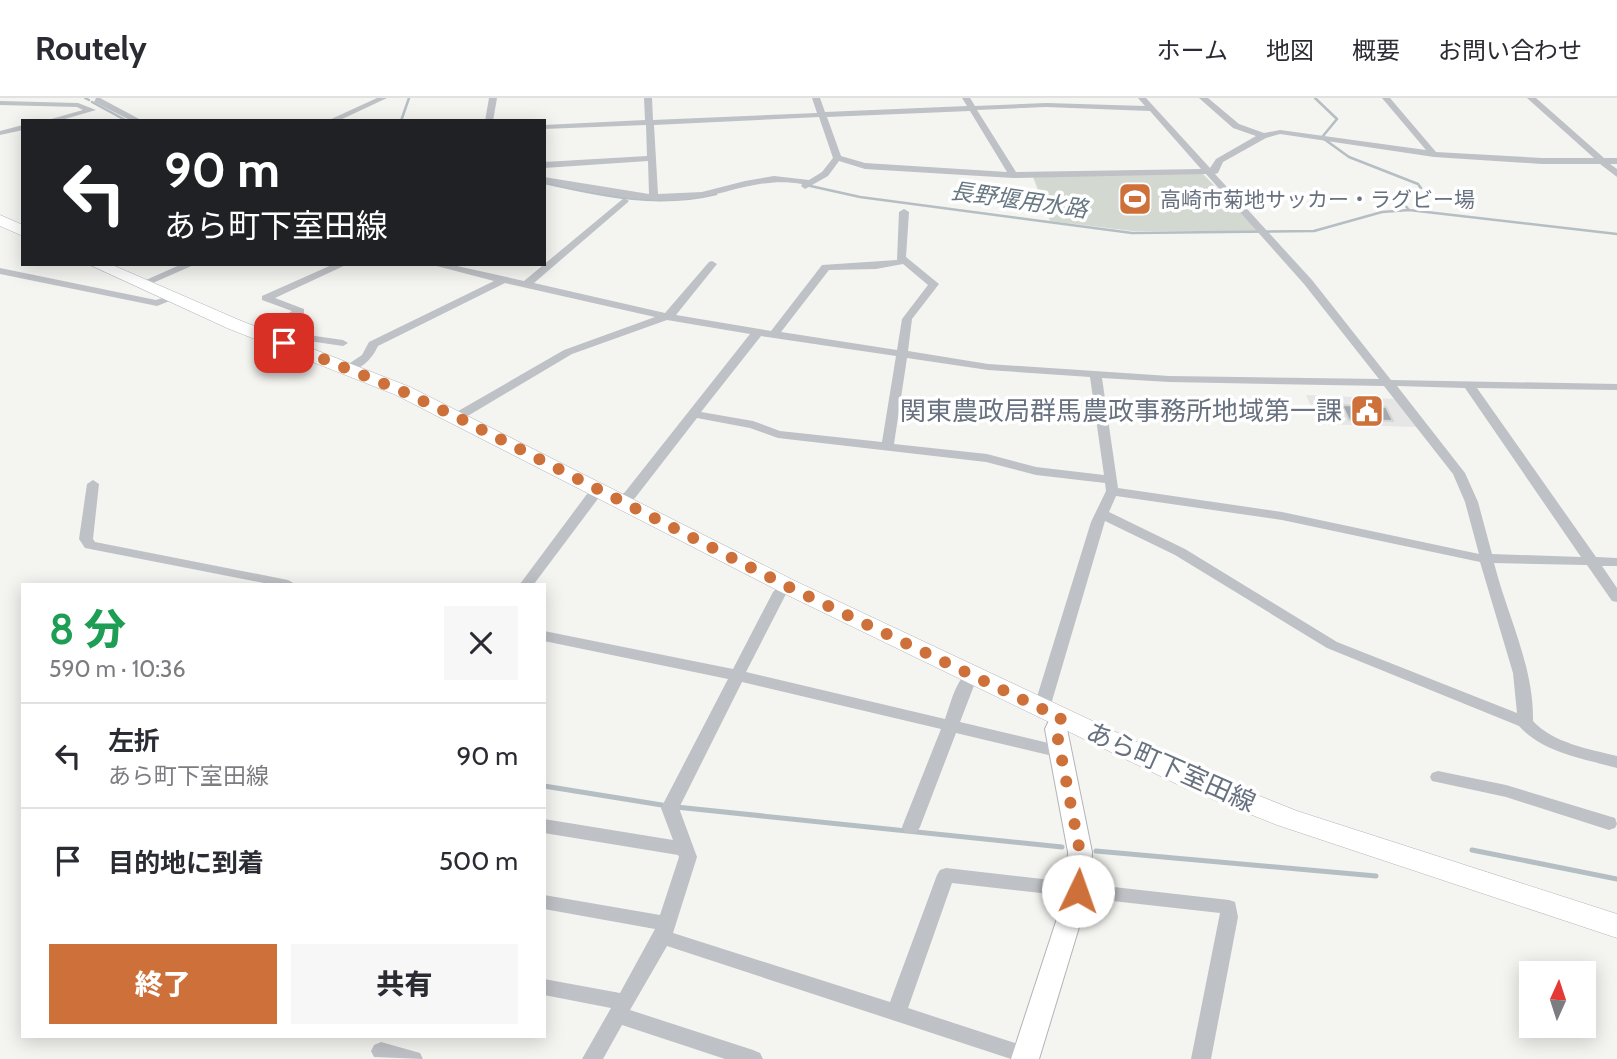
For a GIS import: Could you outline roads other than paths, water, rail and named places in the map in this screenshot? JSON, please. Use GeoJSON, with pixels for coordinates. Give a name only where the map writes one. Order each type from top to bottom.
{"type":"FeatureCollection","features":[{"type":"Feature","properties":{"kind":"main road"},"geometry":{"type":"LineString","coordinates":[[0,220],[21,230]]}},
{"type":"Feature","properties":{"kind":"main road","name":"あら町下室田線"},"geometry":{"type":"LineString","coordinates":[[101,266],[457,417],[787,586],[1195,781],[1287,818],[1617,926]]}},
{"type":"Feature","properties":{"kind":"street"},"geometry":{"type":"LineString","coordinates":[[336,119],[383,98]]}},
{"type":"Feature","properties":{"kind":"street"},"geometry":{"type":"LineString","coordinates":[[489,119],[493,98]]}},
{"type":"Feature","properties":{"kind":"street"},"geometry":{"type":"LineString","coordinates":[[648,98],[653,197]]}},
{"type":"Feature","properties":{"kind":"street"},"geometry":{"type":"LineString","coordinates":[[816,98],[837,158]]}},
{"type":"Feature","properties":{"kind":"street"},"geometry":{"type":"LineString","coordinates":[[966,98],[1013,175]]}},
{"type":"Feature","properties":{"kind":"street"},"geometry":{"type":"LineString","coordinates":[[1142,98],[1266,233],[1388,383],[1464,482],[1496,600],[1520,661],[1525,722]]}},
{"type":"Feature","properties":{"kind":"street"},"geometry":{"type":"LineString","coordinates":[[1203,98],[1236,126],[1263,136]]}},
{"type":"Feature","properties":{"kind":"street"},"geometry":{"type":"LineString","coordinates":[[1386,98],[1434,154]]}},
{"type":"Feature","properties":{"kind":"street"},"geometry":{"type":"LineString","coordinates":[[1531,98],[1617,174]]}},
{"type":"Feature","properties":{"kind":"street"},"geometry":{"type":"LineString","coordinates":[[0,103],[78,104],[100,99],[135,119]]}},
{"type":"Feature","properties":{"kind":"street"},"geometry":{"type":"LineString","coordinates":[[56,119],[92,110],[78,104]]}},
{"type":"Feature","properties":{"kind":"street"},"geometry":{"type":"LineString","coordinates":[[546,127],[1046,105],[1152,109]]}},
{"type":"Feature","properties":{"kind":"street"},"geometry":{"type":"LineString","coordinates":[[0,133],[21,128]]}},
{"type":"Feature","properties":{"kind":"street"},"geometry":{"type":"LineString","coordinates":[[837,158],[865,166],[1013,175],[1215,171],[1219,161],[1263,136],[1287,132],[1434,154],[1617,161]]}},
{"type":"Feature","properties":{"kind":"street"},"geometry":{"type":"LineString","coordinates":[[546,165],[652,158]]}},
{"type":"Feature","properties":{"kind":"street"},"geometry":{"type":"LineString","coordinates":[[546,180],[610,193],[653,197],[698,195],[767,177],[807,185],[825,174],[837,158]]}},
{"type":"Feature","properties":{"kind":"street"},"geometry":{"type":"LineString","coordinates":[[526,285],[624,201]]}},
{"type":"Feature","properties":{"kind":"street"},"geometry":{"type":"LineString","coordinates":[[888,446],[907,318],[934,284],[900,256],[904,212]]}},
{"type":"Feature","properties":{"kind":"street"},"geometry":{"type":"LineString","coordinates":[[773,335],[826,267],[853,264],[889,266],[904,261]]}},
{"type":"Feature","properties":{"kind":"street"},"geometry":{"type":"LineString","coordinates":[[457,417],[568,352],[667,317],[712,264]]}},
{"type":"Feature","properties":{"kind":"street"},"geometry":{"type":"LineString","coordinates":[[142,284],[186,266]]}},
{"type":"Feature","properties":{"kind":"street"},"geometry":{"type":"LineString","coordinates":[[258,334],[300,311],[267,298],[339,266]]}},
{"type":"Feature","properties":{"kind":"street"},"geometry":{"type":"LineString","coordinates":[[443,266],[667,317],[901,356],[1096,376],[1617,387]]}},
{"type":"Feature","properties":{"kind":"street"},"geometry":{"type":"LineString","coordinates":[[0,271],[156,303],[172,298]]}},
{"type":"Feature","properties":{"kind":"street"},"geometry":{"type":"LineString","coordinates":[[348,369],[367,356],[373,344],[503,280]]}},
{"type":"Feature","properties":{"kind":"street"},"geometry":{"type":"LineString","coordinates":[[528,583],[592,497],[630,495],[757,333]]}},
{"type":"Feature","properties":{"kind":"street"},"geometry":{"type":"LineString","coordinates":[[284,343],[300,337],[343,343]]}},
{"type":"Feature","properties":{"kind":"street"},"geometry":{"type":"LineString","coordinates":[[1040,707],[1111,486],[1096,376]]}},
{"type":"Feature","properties":{"kind":"street"},"geometry":{"type":"LineString","coordinates":[[1469,385],[1617,598]]}},
{"type":"Feature","properties":{"kind":"street"},"geometry":{"type":"LineString","coordinates":[[694,414],[754,425],[778,434],[987,458],[1036,471],[1282,516],[1378,539],[1486,559],[1617,562]]}},
{"type":"Feature","properties":{"kind":"street"},"geometry":{"type":"LineString","coordinates":[[93,485],[86,539],[90,545],[283,583]]}},
{"type":"Feature","properties":{"kind":"street"},"geometry":{"type":"LineString","coordinates":[[1102,514],[1180,552],[1332,646],[1525,722],[1533,731],[1552,741],[1617,762]]}},
{"type":"Feature","properties":{"kind":"street"},"geometry":{"type":"LineString","coordinates":[[593,1059],[664,930],[688,857],[670,808],[671,803],[780,592],[787,586]]}},
{"type":"Feature","properties":{"kind":"street"},"geometry":{"type":"LineString","coordinates":[[546,636],[736,675],[1060,752]]}},
{"type":"Feature","properties":{"kind":"street"},"geometry":{"type":"LineString","coordinates":[[911,827],[968,681],[974,675]]}},
{"type":"Feature","properties":{"kind":"street"},"geometry":{"type":"LineString","coordinates":[[546,902],[664,930],[1026,1057],[1078,891],[1080,852],[1056,729],[1061,718]]}},
{"type":"Feature","properties":{"kind":"street"},"geometry":{"type":"LineString","coordinates":[[1438,777],[1506,791],[1609,823]]}},
{"type":"Feature","properties":{"kind":"street"},"geometry":{"type":"LineString","coordinates":[[546,826],[685,849]]}},
{"type":"Feature","properties":{"kind":"street"},"geometry":{"type":"LineString","coordinates":[[897,1012],[946,875],[1229,907],[1201,1059]]}},
{"type":"Feature","properties":{"kind":"street"},"geometry":{"type":"LineString","coordinates":[[546,988],[621,1008],[753,1059]]}},
{"type":"Feature","properties":{"kind":"street"},"geometry":{"type":"LineString","coordinates":[[382,1051],[413,1059]]}},
{"type":"Feature","properties":{"kind":"waterway","name":"長野堰用水路"},"geometry":{"type":"LineString","coordinates":[[85,98],[89,100]]}},
{"type":"Feature","properties":{"kind":"waterway"},"geometry":{"type":"LineString","coordinates":[[402,119],[409,98]]}},
{"type":"Feature","properties":{"kind":"waterway"},"geometry":{"type":"LineString","coordinates":[[1315,98],[1337,119],[1323,136]]}},
{"type":"Feature","properties":{"kind":"waterway","name":"長野堰用水路"},"geometry":{"type":"LineString","coordinates":[[92,102],[123,119]]}},
{"type":"Feature","properties":{"kind":"waterway"},"geometry":{"type":"LineString","coordinates":[[1324,139],[1349,157],[1418,184],[1421,188],[1405,195],[1404,204],[1409,210]]}},
{"type":"Feature","properties":{"kind":"waterway","name":"長野堰用水路"},"geometry":{"type":"LineString","coordinates":[[546,183],[630,199],[673,200],[716,194]]}},
{"type":"Feature","properties":{"kind":"waterway","name":"長野堰用水路"},"geometry":{"type":"LineString","coordinates":[[806,185],[860,197],[1132,233],[1314,231],[1382,212],[1409,210]]}},
{"type":"Feature","properties":{"kind":"waterway","name":"長野堰用水路"},"geometry":{"type":"LineString","coordinates":[[1409,210],[1617,234]]}},
{"type":"Feature","properties":{"kind":"waterway"},"geometry":{"type":"LineString","coordinates":[[546,786],[668,806]]}},
{"type":"Feature","properties":{"kind":"waterway"},"geometry":{"type":"LineString","coordinates":[[676,807],[1062,847]]}},
{"type":"Feature","properties":{"kind":"waterway"},"geometry":{"type":"LineString","coordinates":[[1472,850],[1617,879]]}},
{"type":"Feature","properties":{"kind":"waterway"},"geometry":{"type":"LineString","coordinates":[[1096,851],[1376,876]]}},
{"type":"Feature","properties":{"kind":"place","name":"高崎市菊地サッカー・ラグビー場"},"geometry":{"type":"Point","coordinates":[1135,199]}},
{"type":"Feature","properties":{"kind":"place","name":"関東農政局群馬農政事務所地域第一課"},"geometry":{"type":"Point","coordinates":[1367,411]}}]}
